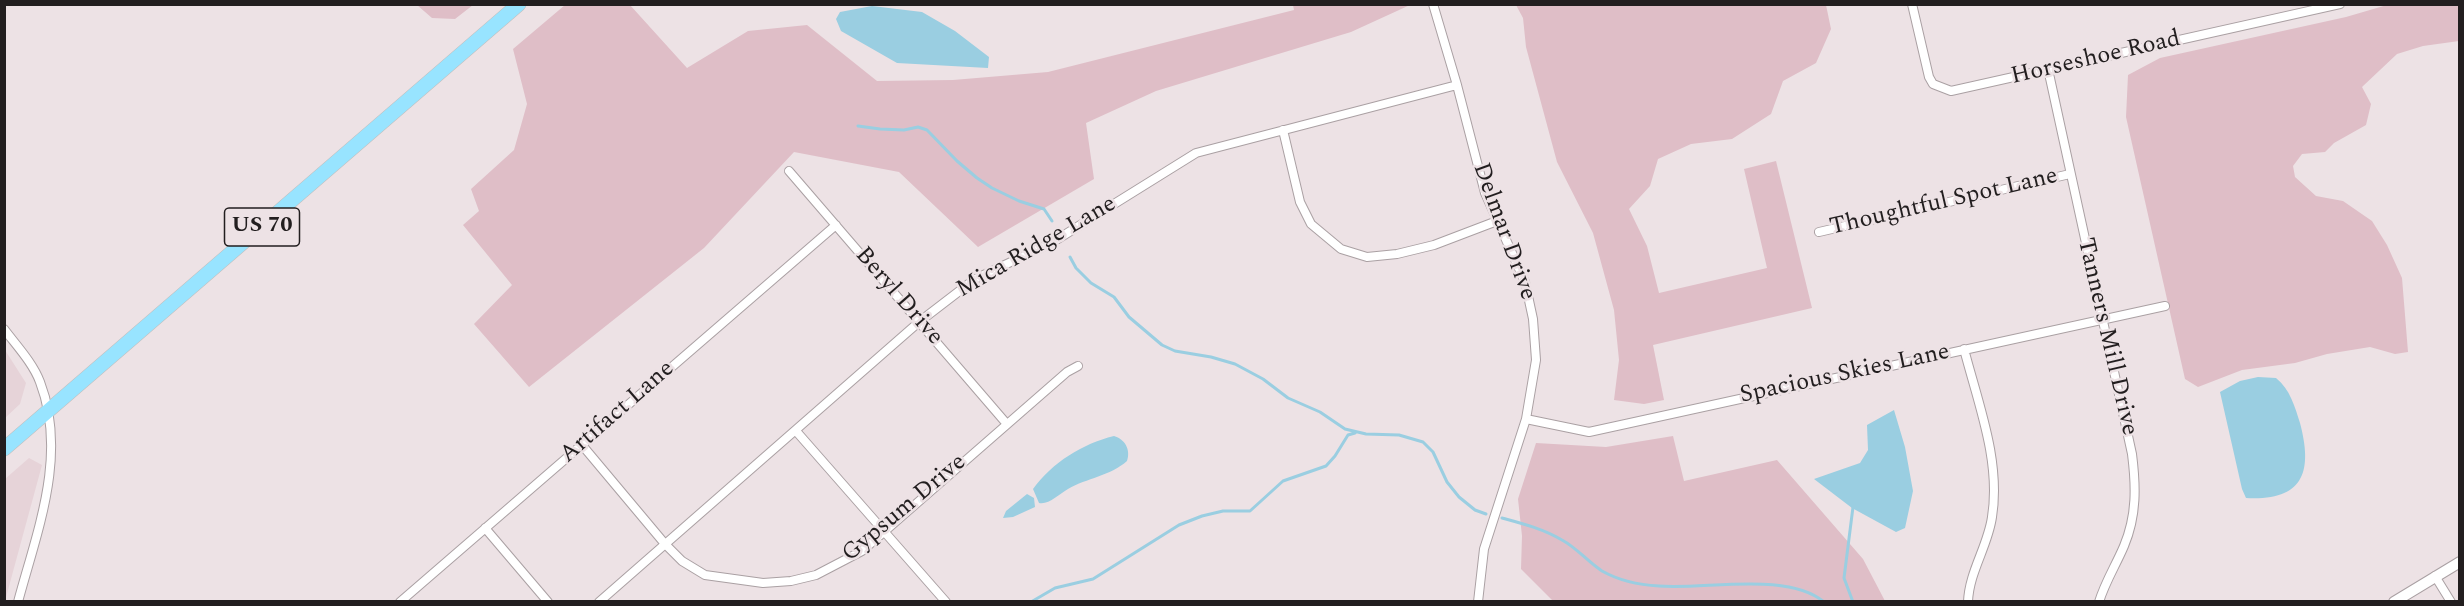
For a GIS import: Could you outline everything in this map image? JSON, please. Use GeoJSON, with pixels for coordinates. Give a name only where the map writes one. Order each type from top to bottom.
{"type":"FeatureCollection","features":[{"type":"Feature","properties":{"kind":"highway","name":"US 70"},"geometry":{"type":"LineString","coordinates":[[4,449],[519,4]]}},
{"type":"Feature","properties":{"kind":"street","name":"Delmar Drive"},"geometry":{"type":"LineString","coordinates":[[1433,4],[1485,193],[1525,282],[1533,319],[1536,360],[1526,419],[1484,549],[1478,602]]}},
{"type":"Feature","properties":{"kind":"street","name":"Horseshoe Road"},"geometry":{"type":"LineString","coordinates":[[1912,4],[1929,77],[1933,84],[1951,91],[2340,4]]}},
{"type":"Feature","properties":{"kind":"street","name":"Tanners Mill Drive"},"geometry":{"type":"LineString","coordinates":[[2048,69],[2132,454],[2135,483],[2135,507],[2131,525],[2099,602]]}},
{"type":"Feature","properties":{"kind":"street","name":"Mica Ridge Lane"},"geometry":{"type":"LineString","coordinates":[[599,602],[919,322],[975,279],[1053,242],[1196,153],[1457,85]]}},
{"type":"Feature","properties":{"kind":"street"},"geometry":{"type":"LineString","coordinates":[[1283,130],[1304,209],[1311,224],[1341,249],[1367,257],[1397,254],[1434,245],[1497,221]]}},
{"type":"Feature","properties":{"kind":"street","name":"Beryl Drive"},"geometry":{"type":"LineString","coordinates":[[789,171],[1006,423]]}},
{"type":"Feature","properties":{"kind":"street","name":"Thoughtful Spot Lane"},"geometry":{"type":"LineString","coordinates":[[1819,232],[2070,174]]}},
{"type":"Feature","properties":{"kind":"street","name":"Artifact Lane"},"geometry":{"type":"LineString","coordinates":[[400,602],[836,225]]}},
{"type":"Feature","properties":{"kind":"street","name":"Spacious Skies Lane"},"geometry":{"type":"LineString","coordinates":[[1526,419],[1589,432],[2165,306]]}},
{"type":"Feature","properties":{"kind":"street"},"geometry":{"type":"LineString","coordinates":[[4,329],[36,373],[48,411],[51,466],[49,485],[18,602]]}},
{"type":"Feature","properties":{"kind":"street"},"geometry":{"type":"LineString","coordinates":[[1964,349],[1993,463],[1995,490],[1992,520],[1974,572],[1968,602]]}},
{"type":"Feature","properties":{"kind":"street","name":"Gypsum Drive"},"geometry":{"type":"LineString","coordinates":[[582,445],[664,544],[682,561],[705,575],[764,583],[791,581],[816,575],[855,555],[1066,372],[1078,366]]}},
{"type":"Feature","properties":{"kind":"street"},"geometry":{"type":"LineString","coordinates":[[796,431],[946,602]]}},
{"type":"Feature","properties":{"kind":"street"},"geometry":{"type":"LineString","coordinates":[[484,528],[548,602]]}},
{"type":"Feature","properties":{"kind":"street"},"geometry":{"type":"LineString","coordinates":[[2394,602],[2460,562]]}},
{"type":"Feature","properties":{"kind":"street"},"geometry":{"type":"LineString","coordinates":[[2435,576],[2451,602]]}},
{"type":"Feature","properties":{"kind":"shaded area"},"geometry":{"type":"Polygon","coordinates":[[[417,5],[473,5],[455,19],[432,18],[417,5]]]}},
{"type":"Feature","properties":{"kind":"shaded area"},"geometry":{"type":"Polygon","coordinates":[[[565,5],[630,5],[687,68],[748,31],[807,25],[877,81],[953,80],[1048,72],[1294,10],[1293,5],[1410,5],[1351,32],[1156,91],[1086,123],[1094,179],[978,247],[899,172],[794,152],[704,248],[529,387],[474,324],[512,285],[463,225],[479,211],[471,189],[514,150],[527,104],[513,49],[565,5]]]}},
{"type":"Feature","properties":{"kind":"shaded area"},"geometry":{"type":"Polygon","coordinates":[[[1516,5],[1826,5],[1831,29],[1816,63],[1783,81],[1771,114],[1732,139],[1691,144],[1658,159],[1650,186],[1629,209],[1647,246],[1659,293],[1767,268],[1744,169],[1776,161],[1812,308],[1653,345],[1664,400],[1644,404],[1614,400],[1619,360],[1614,310],[1593,233],[1557,162],[1526,47],[1523,18],[1516,5]]]}},
{"type":"Feature","properties":{"kind":"shaded area"},"geometry":{"type":"Polygon","coordinates":[[[2387,5],[2459,5],[2459,41],[2423,46],[2397,54],[2362,87],[2371,104],[2366,125],[2334,143],[2325,152],[2302,154],[2293,166],[2295,177],[2316,196],[2343,201],[2372,221],[2387,245],[2402,278],[2408,352],[2395,354],[2370,347],[2327,354],[2295,363],[2242,370],[2198,387],[2185,379],[2126,117],[2128,75],[2160,58],[2346,17],[2387,5]]]}},
{"type":"Feature","properties":{"kind":"shaded area"},"geometry":{"type":"Polygon","coordinates":[[[5,350],[26,383],[20,404],[5,418],[5,350]]]}},
{"type":"Feature","properties":{"kind":"shaded area"},"geometry":{"type":"Polygon","coordinates":[[[1673,436],[1684,481],[1777,460],[1863,559],[1885,601],[1553,601],[1521,569],[1522,536],[1518,499],[1536,443],[1606,447],[1673,436]]]}},
{"type":"Feature","properties":{"kind":"shaded area"},"geometry":{"type":"Polygon","coordinates":[[[29,458],[42,465],[5,601],[5,479],[29,458]]]}},
{"type":"Feature","properties":{"kind":"water"},"geometry":{"type":"Polygon","coordinates":[[[872,6],[922,12],[955,31],[989,57],[988,68],[897,63],[841,31],[836,19],[840,12],[872,6]]]}},
{"type":"Feature","properties":{"kind":"water"},"geometry":{"type":"Polygon","coordinates":[[[2258,377],[2276,378],[2285,387],[2291,399],[2304,440],[2304,469],[2300,480],[2292,489],[2266,498],[2246,498],[2220,392],[2240,381],[2258,377]]]}},
{"type":"Feature","properties":{"kind":"water"},"geometry":{"type":"Polygon","coordinates":[[[1894,410],[1905,447],[1913,491],[1905,528],[1896,532],[1852,508],[1814,479],[1860,463],[1868,450],[1867,425],[1894,410]]]}},
{"type":"Feature","properties":{"kind":"water"},"geometry":{"type":"Polygon","coordinates":[[[1114,436],[1126,446],[1127,461],[1106,474],[1068,489],[1050,501],[1039,503],[1033,489],[1050,470],[1080,449],[1114,436]]]}},
{"type":"Feature","properties":{"kind":"water"},"geometry":{"type":"Polygon","coordinates":[[[1027,494],[1034,498],[1035,507],[1013,517],[1003,518],[1006,511],[1027,494]]]}},
{"type":"Feature","properties":{"kind":"waterway"},"geometry":{"type":"LineString","coordinates":[[858,126],[904,130],[918,127],[927,130],[977,178],[1019,201],[1044,209],[1052,221]]}},
{"type":"Feature","properties":{"kind":"waterway"},"geometry":{"type":"LineString","coordinates":[[1070,257],[1076,268],[1091,283],[1114,297],[1129,317],[1162,345],[1175,351],[1235,364],[1263,379],[1288,398],[1320,412],[1345,429],[1366,434],[1399,435],[1423,442],[1433,452],[1447,482],[1459,497],[1475,510],[1486,514]]}},
{"type":"Feature","properties":{"kind":"waterway"},"geometry":{"type":"LineString","coordinates":[[1031,602],[1055,588],[1093,579],[1179,525],[1223,511],[1250,511],[1283,481],[1326,466],[1348,435],[1355,433]]}},
{"type":"Feature","properties":{"kind":"waterway"},"geometry":{"type":"LineString","coordinates":[[1853,507],[1844,578],[1853,602]]}},
{"type":"Feature","properties":{"kind":"waterway"},"geometry":{"type":"LineString","coordinates":[[1502,518],[1555,536],[1573,547],[1602,571],[1629,582],[1678,587],[1768,584],[1808,593],[1824,602]]}}]}
